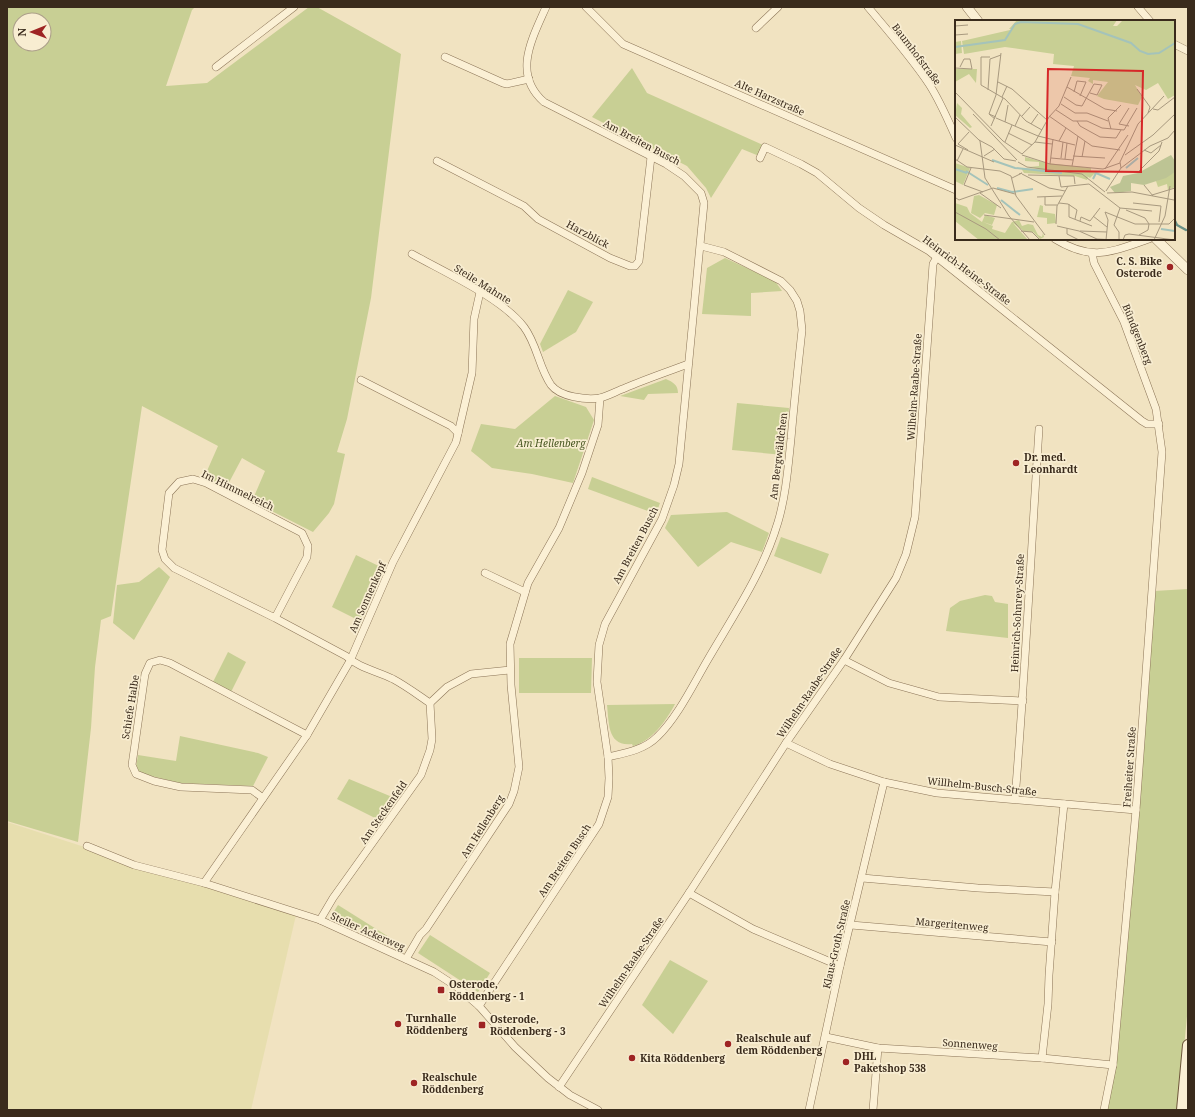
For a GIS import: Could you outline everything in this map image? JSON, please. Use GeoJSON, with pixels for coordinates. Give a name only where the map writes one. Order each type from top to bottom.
{"type":"FeatureCollection","features":[{"type":"Feature","properties":{"kind":"main road"},"geometry":{"type":"LineString","coordinates":[[1182,1110],[1188,1045]]}},
{"type":"Feature","properties":{"kind":"street"},"geometry":{"type":"LineString","coordinates":[[216,67],[294,7]]}},
{"type":"Feature","properties":{"kind":"street","name":"Am Breiten Busch"},"geometry":{"type":"LineString","coordinates":[[479,1006],[599,824],[608,797],[608,757],[597,682],[598,645],[604,624],[662,520],[674,485],[679,464],[704,203],[701,193],[684,176],[666,164],[544,102],[536,94],[529,79],[526,62],[529,46],[546,7]]}},
{"type":"Feature","properties":{"kind":"street","name":"Alte Harzstraße"},"geometry":{"type":"LineString","coordinates":[[586,7],[623,44],[955,190]]}},
{"type":"Feature","properties":{"kind":"street"},"geometry":{"type":"LineString","coordinates":[[756,28],[778,7]]}},
{"type":"Feature","properties":{"kind":"street","name":"Baumhofstraße"},"geometry":{"type":"LineString","coordinates":[[868,7],[929,84],[947,116],[955,136]]}},
{"type":"Feature","properties":{"kind":"street"},"geometry":{"type":"LineString","coordinates":[[967,7],[977,20]]}},
{"type":"Feature","properties":{"kind":"street"},"geometry":{"type":"LineString","coordinates":[[1138,7],[1149,20]]}},
{"type":"Feature","properties":{"kind":"street"},"geometry":{"type":"LineString","coordinates":[[1175,44],[1188,51]]}},
{"type":"Feature","properties":{"kind":"street"},"geometry":{"type":"LineString","coordinates":[[445,57],[503,83],[507,84],[529,79]]}},
{"type":"Feature","properties":{"kind":"street","name":"Heinrich-Heine-Straße"},"geometry":{"type":"LineString","coordinates":[[760,158],[765,147],[801,164],[817,174],[884,225],[937,257],[1142,421],[1147,424],[1159,424]]}},
{"type":"Feature","properties":{"kind":"street","name":"Harzblick"},"geometry":{"type":"LineString","coordinates":[[437,161],[524,206],[538,219],[610,258],[630,266],[635,266],[639,260],[651,157]]}},
{"type":"Feature","properties":{"kind":"street"},"geometry":{"type":"LineString","coordinates":[[1057,240],[1076,250],[1092,253],[1107,252],[1146,240]]}},
{"type":"Feature","properties":{"kind":"street"},"geometry":{"type":"LineString","coordinates":[[1157,240],[1188,270]]}},
{"type":"Feature","properties":{"kind":"street","name":"Am Bergwäldchen"},"geometry":{"type":"LineString","coordinates":[[608,757],[636,750],[648,744],[657,737],[675,713],[745,597],[762,565],[778,522],[786,485],[802,330],[798,306],[790,290],[781,281],[724,252],[701,246]]}},
{"type":"Feature","properties":{"kind":"street","name":"Bündgenberg"},"geometry":{"type":"LineString","coordinates":[[1092,253],[1094,264],[1124,322],[1156,409],[1159,424]]}},
{"type":"Feature","properties":{"kind":"street","name":"Steile Mahnte"},"geometry":{"type":"LineString","coordinates":[[412,254],[480,292],[507,310],[524,328],[552,387],[575,398],[600,398],[688,364]]}},
{"type":"Feature","properties":{"kind":"street","name":"Wilhelm-Raabe-Straße"},"geometry":{"type":"LineString","coordinates":[[559,1087],[689,893],[786,743],[844,660],[896,578],[906,554],[915,518],[933,264],[937,257]]}},
{"type":"Feature","properties":{"kind":"street","name":"Am Sonnenkopf"},"geometry":{"type":"LineString","coordinates":[[204,883],[307,735],[350,661],[394,562],[456,442],[472,373],[474,319],[480,292]]}},
{"type":"Feature","properties":{"kind":"street"},"geometry":{"type":"LineString","coordinates":[[361,380],[451,426],[458,433]]}},
{"type":"Feature","properties":{"kind":"street","name":"Am Hellenberg"},"geometry":{"type":"LineString","coordinates":[[406,959],[420,935],[426,929],[509,804],[514,791],[519,767],[510,670],[510,644],[528,583],[559,528],[582,473],[598,426],[600,398]]}},
{"type":"Feature","properties":{"kind":"street","name":"Freiheiter Straße"},"geometry":{"type":"LineString","coordinates":[[1104,1110],[1113,1065],[1136,810],[1162,452],[1159,424]]}},
{"type":"Feature","properties":{"kind":"street","name":"Heinrich-Sohnrey-Straße"},"geometry":{"type":"LineString","coordinates":[[1015,799],[1023,701],[1039,429]]}},
{"type":"Feature","properties":{"kind":"street","name":"Im Himmelreich"},"geometry":{"type":"LineString","coordinates":[[275,618],[307,557],[308,546],[302,533],[206,483],[194,479],[179,482],[169,493],[162,538],[162,550],[165,559],[174,568],[275,618],[346,656],[350,661]]}},
{"type":"Feature","properties":{"kind":"street"},"geometry":{"type":"LineString","coordinates":[[485,573],[525,592]]}},
{"type":"Feature","properties":{"kind":"street","name":"Schiefe Halbe"},"geometry":{"type":"LineString","coordinates":[[263,798],[252,790],[182,787],[154,781],[136,774],[132,765],[145,674],[150,663],[160,660],[170,663],[307,735]]}},
{"type":"Feature","properties":{"kind":"street"},"geometry":{"type":"LineString","coordinates":[[844,660],[889,683],[939,697],[1023,701]]}},
{"type":"Feature","properties":{"kind":"street"},"geometry":{"type":"LineString","coordinates":[[350,661],[395,680],[430,703],[447,687],[457,680],[471,674],[510,670]]}},
{"type":"Feature","properties":{"kind":"street","name":"Am Steckenfeld"},"geometry":{"type":"LineString","coordinates":[[320,920],[333,898],[421,774],[430,750],[432,739],[430,703]]}},
{"type":"Feature","properties":{"kind":"street","name":"Willhelm-Busch-Straße"},"geometry":{"type":"LineString","coordinates":[[786,743],[830,764],[884,782],[938,793],[1136,810]]}},
{"type":"Feature","properties":{"kind":"street","name":"Klaus-Groth-Straße"},"geometry":{"type":"LineString","coordinates":[[809,1110],[826,1037],[840,966],[884,782]]}},
{"type":"Feature","properties":{"kind":"street"},"geometry":{"type":"LineString","coordinates":[[1042,1058],[1048,1004],[1055,892],[1064,804]]}},
{"type":"Feature","properties":{"kind":"street","name":"Steiler Ackerweg"},"geometry":{"type":"LineString","coordinates":[[87,846],[134,865],[204,883],[320,920],[434,972],[457,987],[479,1006],[515,1047],[559,1087],[570,1095],[598,1110]]}},
{"type":"Feature","properties":{"kind":"street"},"geometry":{"type":"LineString","coordinates":[[862,878],[978,888],[1055,892]]}},
{"type":"Feature","properties":{"kind":"street"},"geometry":{"type":"LineString","coordinates":[[689,893],[753,929],[840,966]]}},
{"type":"Feature","properties":{"kind":"street","name":"Margeritenweg"},"geometry":{"type":"LineString","coordinates":[[851,925],[1052,942]]}},
{"type":"Feature","properties":{"kind":"street","name":"Sonnenweg"},"geometry":{"type":"LineString","coordinates":[[826,1037],[878,1048],[1042,1058],[1113,1065]]}},
{"type":"Feature","properties":{"kind":"street"},"geometry":{"type":"LineString","coordinates":[[873,1110],[878,1048]]}},
{"type":"Feature","properties":{"kind":"shaded area"},"geometry":{"type":"Polygon","coordinates":[[[7,822],[296,915],[251,1110],[7,1110],[7,822]]]}},
{"type":"Feature","properties":{"kind":"green space"},"geometry":{"type":"Polygon","coordinates":[[[7,7],[195,7],[192,10],[166,86],[207,83],[309,7],[317,7],[401,54],[371,298],[347,419],[337,452],[345,454],[334,504],[329,513],[313,532],[252,501],[265,471],[242,458],[225,490],[203,480],[218,446],[142,406],[111,616],[101,620],[78,842],[7,821],[7,7]]]}},
{"type":"Feature","properties":{"kind":"green space"},"geometry":{"type":"Polygon","coordinates":[[[632,68],[647,93],[763,145],[759,156],[742,149],[711,198],[706,188],[687,166],[592,117],[632,68]]]}},
{"type":"Feature","properties":{"kind":"green space"},"geometry":{"type":"Polygon","coordinates":[[[725,258],[775,281],[782,291],[751,293],[751,316],[702,314],[707,268],[725,258]]]}},
{"type":"Feature","properties":{"kind":"green space"},"geometry":{"type":"Polygon","coordinates":[[[568,290],[593,302],[576,332],[543,352],[540,344],[568,290]]]}},
{"type":"Feature","properties":{"kind":"green space"},"geometry":{"type":"Polygon","coordinates":[[[666,379],[675,384],[678,393],[648,394],[644,400],[620,396],[666,379]]]}},
{"type":"Feature","properties":{"kind":"green space","name":"Am Hellenberg"},"geometry":{"type":"Polygon","coordinates":[[[555,396],[586,407],[594,420],[573,483],[532,474],[492,468],[471,451],[481,424],[515,429],[555,396]]]}},
{"type":"Feature","properties":{"kind":"green space"},"geometry":{"type":"Polygon","coordinates":[[[737,403],[789,408],[784,455],[732,450],[737,403]]]}},
{"type":"Feature","properties":{"kind":"green space"},"geometry":{"type":"Polygon","coordinates":[[[592,477],[660,503],[656,514],[588,489],[592,477]]]}},
{"type":"Feature","properties":{"kind":"green space"},"geometry":{"type":"Polygon","coordinates":[[[727,512],[769,533],[762,552],[731,542],[698,567],[665,528],[671,515],[727,512]]]}},
{"type":"Feature","properties":{"kind":"green space"},"geometry":{"type":"Polygon","coordinates":[[[781,537],[829,554],[821,574],[774,556],[781,537]]]}},
{"type":"Feature","properties":{"kind":"green space"},"geometry":{"type":"Polygon","coordinates":[[[356,555],[385,569],[360,621],[332,607],[356,555]]]}},
{"type":"Feature","properties":{"kind":"green space"},"geometry":{"type":"Polygon","coordinates":[[[159,567],[170,577],[134,640],[113,623],[117,585],[139,582],[159,567]]]}},
{"type":"Feature","properties":{"kind":"green space"},"geometry":{"type":"Polygon","coordinates":[[[1188,589],[1188,1006],[1178,1110],[1107,1110],[1154,591],[1188,589]]]}},
{"type":"Feature","properties":{"kind":"green space"},"geometry":{"type":"Polygon","coordinates":[[[985,595],[992,596],[995,602],[1008,604],[1008,638],[946,631],[950,608],[960,601],[985,595]]]}},
{"type":"Feature","properties":{"kind":"green space"},"geometry":{"type":"Polygon","coordinates":[[[228,652],[246,662],[231,692],[213,682],[228,652]]]}},
{"type":"Feature","properties":{"kind":"green space"},"geometry":{"type":"Polygon","coordinates":[[[519,658],[592,658],[591,693],[519,693],[519,658]]]}},
{"type":"Feature","properties":{"kind":"green space"},"geometry":{"type":"Polygon","coordinates":[[[675,704],[658,730],[640,743],[633,746],[632,744],[618,742],[611,732],[607,705],[675,704]]]}},
{"type":"Feature","properties":{"kind":"green space"},"geometry":{"type":"Polygon","coordinates":[[[180,736],[258,753],[268,757],[253,786],[179,783],[140,773],[136,767],[138,755],[176,761],[180,736]]]}},
{"type":"Feature","properties":{"kind":"green space"},"geometry":{"type":"Polygon","coordinates":[[[349,779],[397,799],[381,821],[337,799],[349,779]]]}},
{"type":"Feature","properties":{"kind":"green space"},"geometry":{"type":"Polygon","coordinates":[[[338,905],[405,947],[402,948],[334,917],[333,913],[338,905]]]}},
{"type":"Feature","properties":{"kind":"green space"},"geometry":{"type":"Polygon","coordinates":[[[430,935],[490,973],[478,992],[418,953],[430,935]]]}},
{"type":"Feature","properties":{"kind":"green space"},"geometry":{"type":"Polygon","coordinates":[[[670,960],[708,981],[673,1034],[642,1005],[670,960]]]}},
{"type":"Feature","properties":{"kind":"waterway"},"geometry":{"type":"LineString","coordinates":[[1175,221],[1177,225],[1186,230]]}},
{"type":"Feature","properties":{"kind":"place","name":"C. S. Bike Osterode"},"geometry":{"type":"Point","coordinates":[1170,267]}},
{"type":"Feature","properties":{"kind":"place","name":"Dr. med. Leonhardt"},"geometry":{"type":"Point","coordinates":[1016,463]}},
{"type":"Feature","properties":{"kind":"place","name":"Osterode, Röddenberg - 1"},"geometry":{"type":"Point","coordinates":[441,990]}},
{"type":"Feature","properties":{"kind":"place","name":"Turnhalle Röddenberg"},"geometry":{"type":"Point","coordinates":[398,1024]}},
{"type":"Feature","properties":{"kind":"place","name":"Osterode, Röddenberg - 3"},"geometry":{"type":"Point","coordinates":[482,1025]}},
{"type":"Feature","properties":{"kind":"place","name":"Realschule auf dem Röddenberg"},"geometry":{"type":"Point","coordinates":[728,1044]}},
{"type":"Feature","properties":{"kind":"place","name":"Kita Röddenberg"},"geometry":{"type":"Point","coordinates":[632,1058]}},
{"type":"Feature","properties":{"kind":"place","name":"DHL Paketshop 538"},"geometry":{"type":"Point","coordinates":[846,1062]}},
{"type":"Feature","properties":{"kind":"place","name":"Realschule Röddenberg"},"geometry":{"type":"Point","coordinates":[414,1083]}}]}
